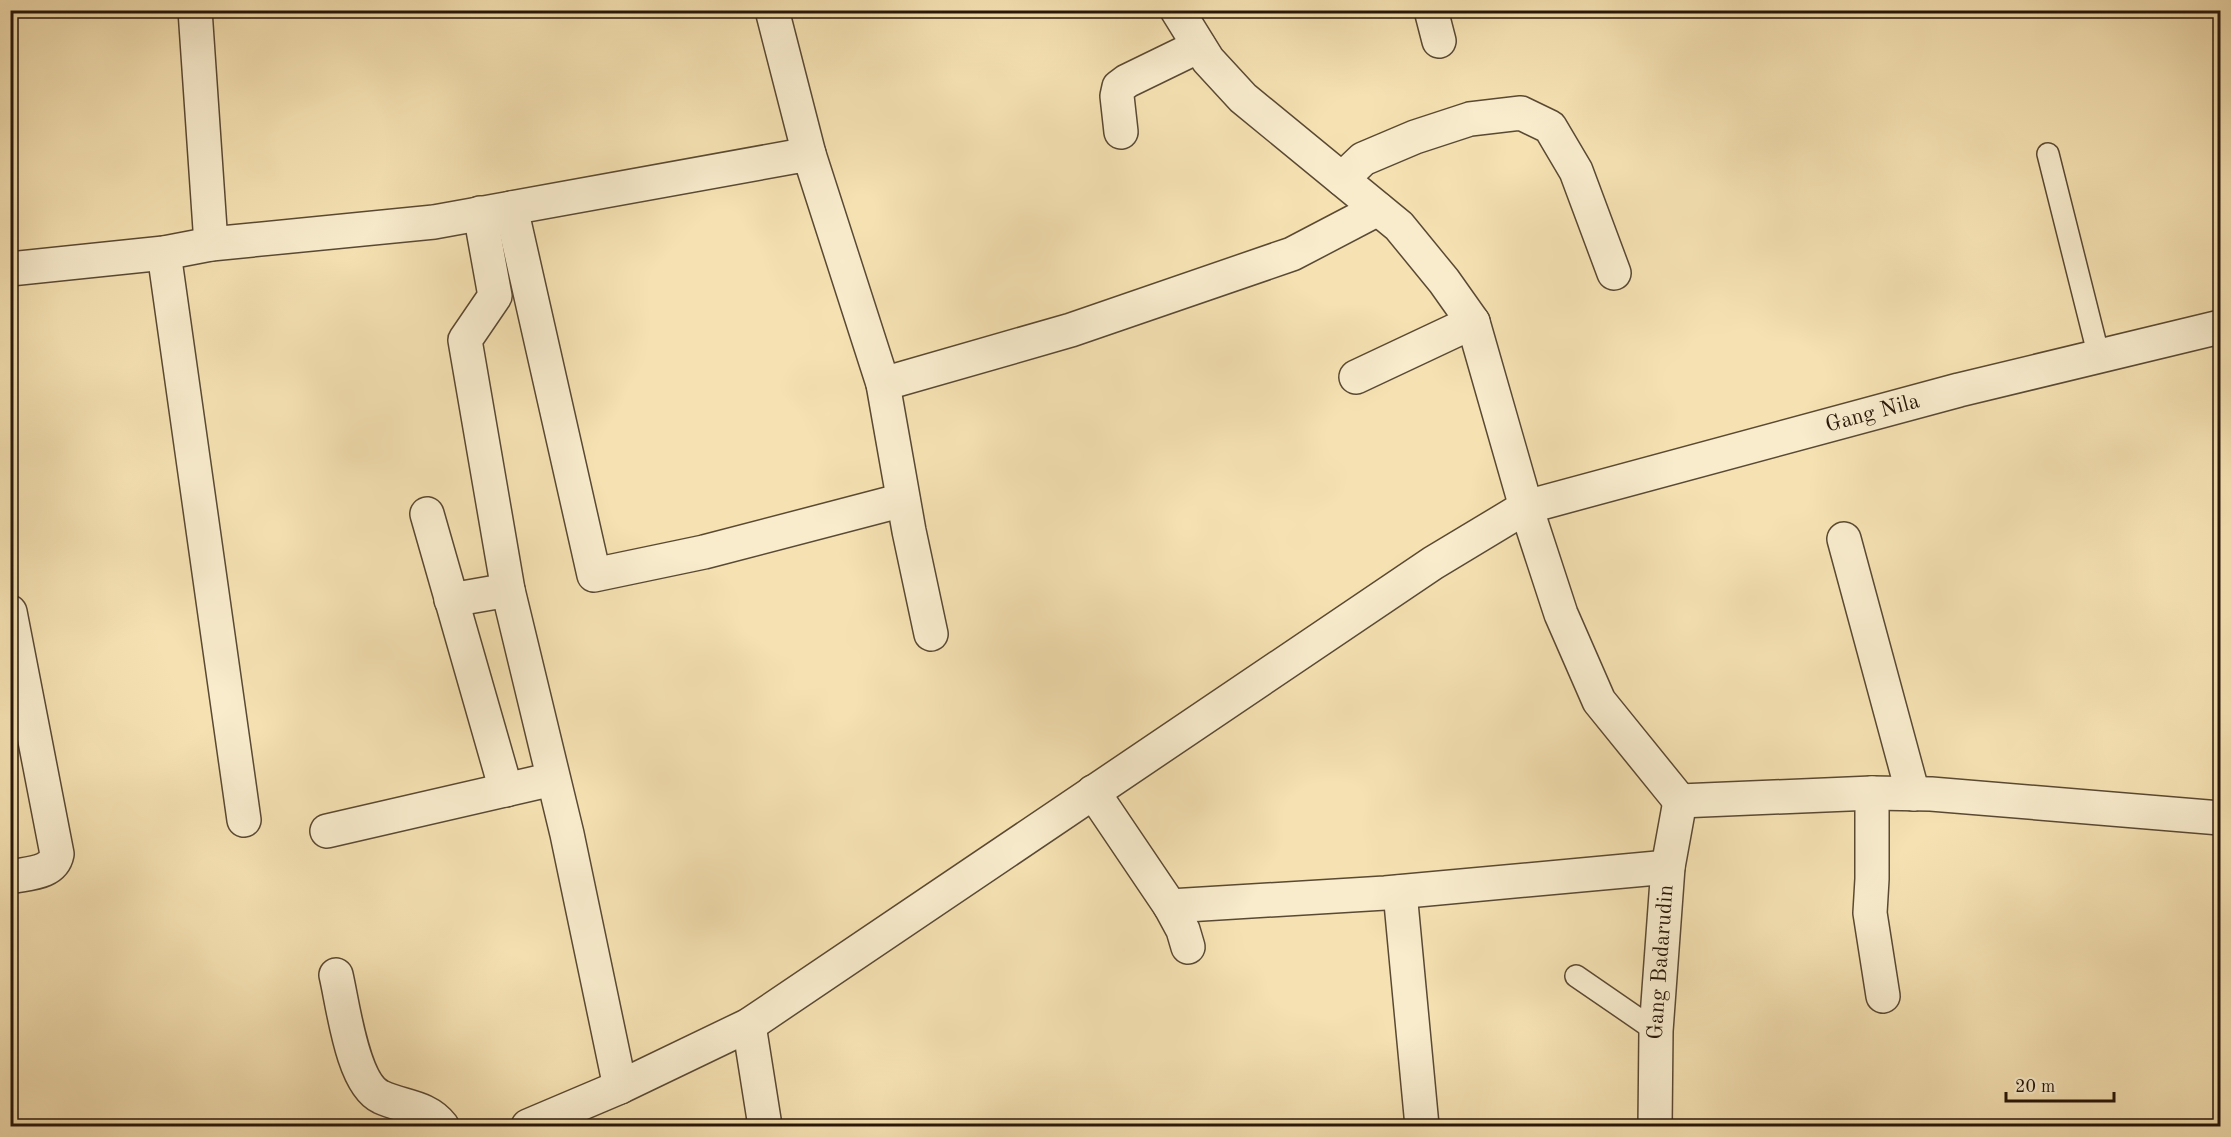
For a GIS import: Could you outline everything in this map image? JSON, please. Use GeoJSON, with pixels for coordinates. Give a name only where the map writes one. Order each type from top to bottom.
{"type":"FeatureCollection","features":[{"type":"Feature","properties":{"kind":"street"},"geometry":{"type":"LineString","coordinates":[[195,10],[211,244]]}},
{"type":"Feature","properties":{"kind":"street"},"geometry":{"type":"LineString","coordinates":[[772,10],[809,154],[883,384],[903,500],[931,634]]}},
{"type":"Feature","properties":{"kind":"street"},"geometry":{"type":"LineString","coordinates":[[1177,10],[1208,60],[1243,98],[1399,226],[1444,281],[1473,322],[1526,507],[1562,614],[1599,701],[1680,801],[1872,793],[1913,794],[2220,818]]}},
{"type":"Feature","properties":{"kind":"street"},"geometry":{"type":"LineString","coordinates":[[1120,132],[1117,104],[1119,87],[1199,46]]}},
{"type":"Feature","properties":{"kind":"street"},"geometry":{"type":"LineString","coordinates":[[1342,179],[1363,159],[1414,137],[1470,119],[1521,113],[1550,127],[1576,171],[1614,273]]}},
{"type":"Feature","properties":{"kind":"street"},"geometry":{"type":"LineString","coordinates":[[10,269],[164,253],[211,244],[434,222],[809,154]]}},
{"type":"Feature","properties":{"kind":"street"},"geometry":{"type":"LineString","coordinates":[[511,208],[594,575],[704,552],[903,500]]}},
{"type":"Feature","properties":{"kind":"street"},"geometry":{"type":"LineString","coordinates":[[883,384],[1071,330],[1292,254],[1378,209]]}},
{"type":"Feature","properties":{"kind":"street"},"geometry":{"type":"LineString","coordinates":[[480,213],[495,296],[465,340],[508,590],[567,834],[620,1087]]}},
{"type":"Feature","properties":{"kind":"street"},"geometry":{"type":"LineString","coordinates":[[164,253],[244,820]]}},
{"type":"Feature","properties":{"kind":"street"},"geometry":{"type":"LineString","coordinates":[[1356,377],[1473,322]]}},
{"type":"Feature","properties":{"kind":"street","name":"Gang Nila"},"geometry":{"type":"LineString","coordinates":[[528,1126],[620,1087],[749,1025],[1433,563],[1526,507],[1959,390],[2220,327]]}},
{"type":"Feature","properties":{"kind":"street"},"geometry":{"type":"LineString","coordinates":[[427,514],[506,790]]}},
{"type":"Feature","properties":{"kind":"street"},"geometry":{"type":"LineString","coordinates":[[1844,539],[1913,794]]}},
{"type":"Feature","properties":{"kind":"street"},"geometry":{"type":"LineString","coordinates":[[451,600],[508,590]]}},
{"type":"Feature","properties":{"kind":"street"},"geometry":{"type":"LineString","coordinates":[[10,612],[57,854],[55,863],[49,868],[10,877]]}},
{"type":"Feature","properties":{"kind":"street"},"geometry":{"type":"LineString","coordinates":[[327,831],[553,779]]}},
{"type":"Feature","properties":{"kind":"street"},"geometry":{"type":"LineString","coordinates":[[1093,792],[1170,906],[1184,930],[1188,947]]}},
{"type":"Feature","properties":{"kind":"street"},"geometry":{"type":"LineString","coordinates":[[1872,793],[1870,913],[1883,996]]}},
{"type":"Feature","properties":{"kind":"street","name":"Gang Badarudin"},"geometry":{"type":"LineString","coordinates":[[1655,1126],[1656,1030],[1668,867],[1680,801]]}},
{"type":"Feature","properties":{"kind":"street"},"geometry":{"type":"LineString","coordinates":[[1170,906],[1400,892],[1668,867]]}},
{"type":"Feature","properties":{"kind":"street"},"geometry":{"type":"LineString","coordinates":[[1400,892],[1422,1126]]}},
{"type":"Feature","properties":{"kind":"street"},"geometry":{"type":"LineString","coordinates":[[336,975],[353,1048],[362,1076],[372,1091],[381,1097],[425,1111],[442,1126]]}},
{"type":"Feature","properties":{"kind":"street"},"geometry":{"type":"LineString","coordinates":[[749,1025],[765,1126]]}},
{"type":"Feature","properties":{"kind":"lane"},"geometry":{"type":"LineString","coordinates":[[2048,154],[2098,357]]}},
{"type":"Feature","properties":{"kind":"lane"},"geometry":{"type":"LineString","coordinates":[[1576,976],[1656,1030]]}}]}
